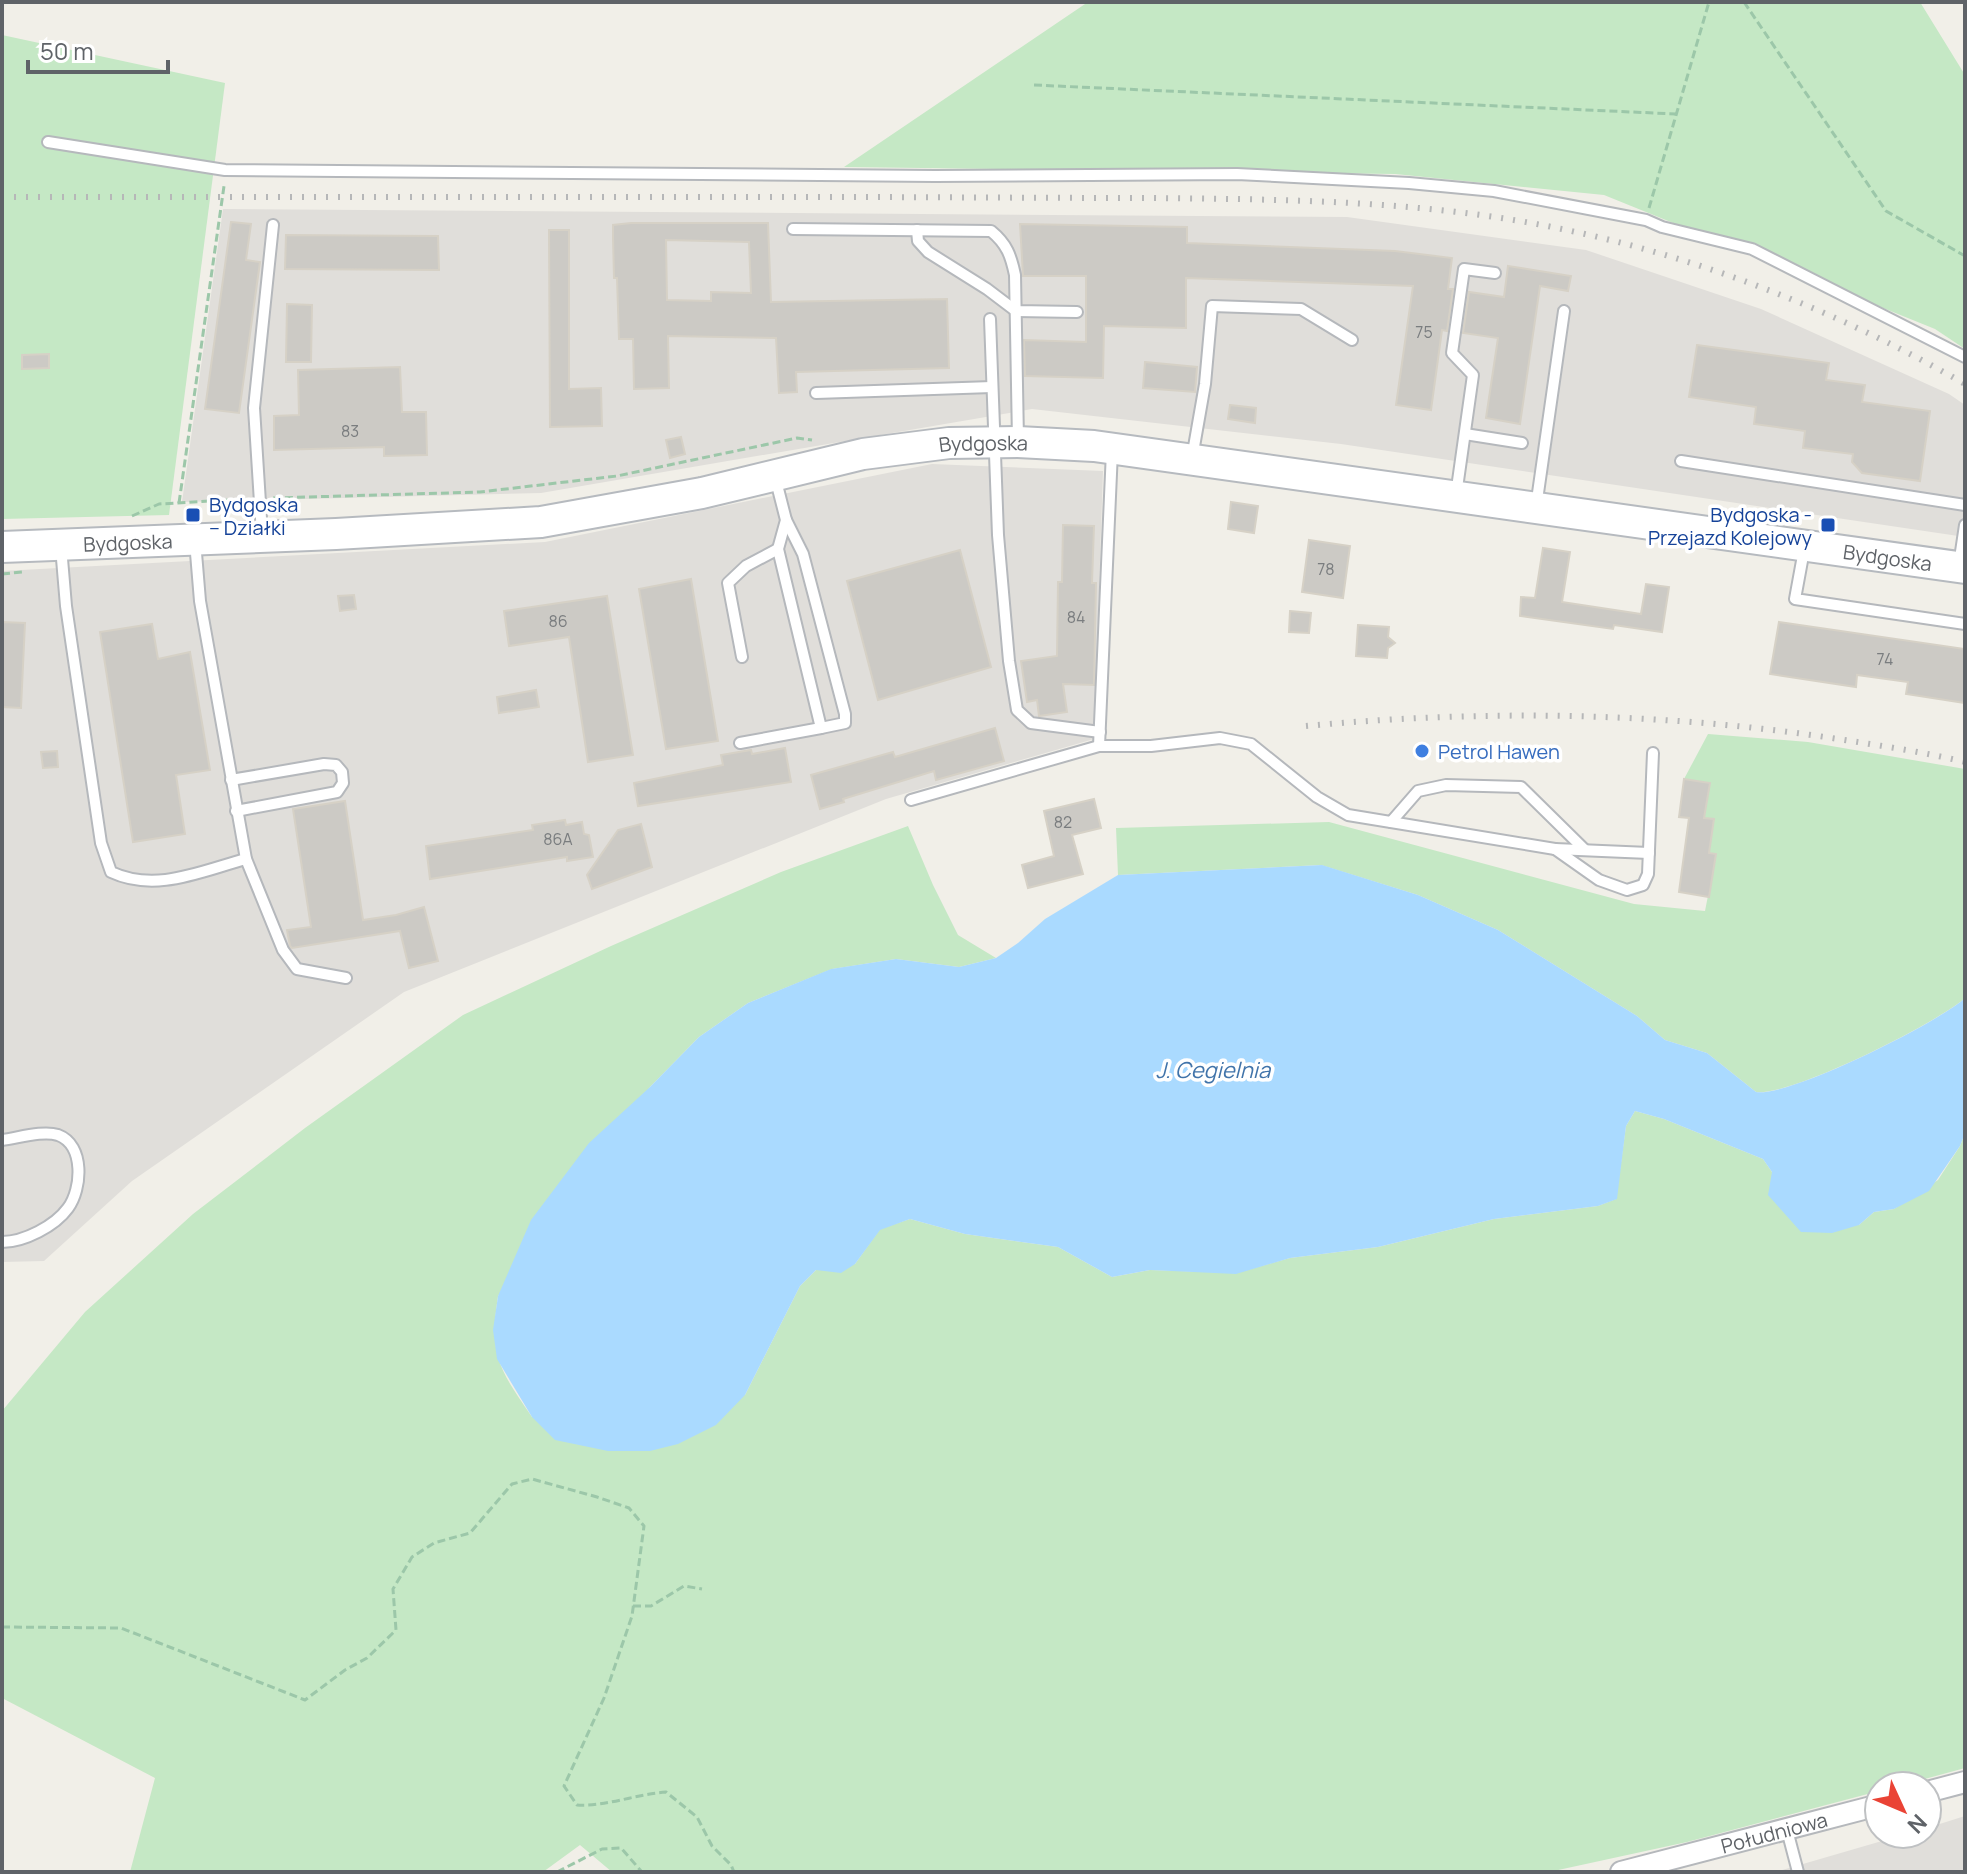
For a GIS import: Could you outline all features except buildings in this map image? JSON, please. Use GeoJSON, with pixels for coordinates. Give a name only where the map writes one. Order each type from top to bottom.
{"type":"FeatureCollection","features":[{"type":"Feature","properties":{"kind":"street","name":"Bydgoska"},"geometry":{"type":"LineString","coordinates":[[2,547],[336,534],[541,522],[702,493],[863,454],[949,443],[1006,442],[1112,449],[1962,568]]}},
{"type":"Feature","properties":{"kind":"street"},"geometry":{"type":"LineString","coordinates":[[1943,1788],[1965,1782]]}},
{"type":"Feature","properties":{"kind":"street","name":"Południowa"},"geometry":{"type":"LineString","coordinates":[[1621,1872],[1863,1809]]}},
{"type":"Feature","properties":{"kind":"lane"},"geometry":{"type":"LineString","coordinates":[[48,142],[225,170],[935,176],[1237,174],[1494,191],[1646,220],[1662,227],[1752,249],[1965,357]]}},
{"type":"Feature","properties":{"kind":"lane"},"geometry":{"type":"LineString","coordinates":[[262,536],[254,408],[273,225]]}},
{"type":"Feature","properties":{"kind":"lane"},"geometry":{"type":"LineString","coordinates":[[793,229],[991,231],[1002,240],[1011,256],[1015,275],[1016,311],[1006,442],[1003,598],[1017,710],[1031,723],[1100,732]]}},
{"type":"Feature","properties":{"kind":"lane"},"geometry":{"type":"LineString","coordinates":[[917,230],[918,241],[928,252],[1016,311],[1077,312]]}},
{"type":"Feature","properties":{"kind":"lane"},"geometry":{"type":"LineString","coordinates":[[1456,497],[1473,375],[1452,353],[1464,269],[1495,273]]}},
{"type":"Feature","properties":{"kind":"lane"},"geometry":{"type":"LineString","coordinates":[[1192,460],[1205,384],[1212,306],[1301,309],[1352,340]]}},
{"type":"Feature","properties":{"kind":"lane"},"geometry":{"type":"LineString","coordinates":[[1536,509],[1564,311]]}},
{"type":"Feature","properties":{"kind":"lane"},"geometry":{"type":"LineString","coordinates":[[990,319],[992,387],[1006,442]]}},
{"type":"Feature","properties":{"kind":"lane"},"geometry":{"type":"LineString","coordinates":[[816,393],[992,387]]}},
{"type":"Feature","properties":{"kind":"lane"},"geometry":{"type":"LineString","coordinates":[[1465,434],[1522,443]]}},
{"type":"Feature","properties":{"kind":"lane"},"geometry":{"type":"LineString","coordinates":[[1099,746],[1112,449]]}},
{"type":"Feature","properties":{"kind":"lane"},"geometry":{"type":"LineString","coordinates":[[1681,461],[1965,505]]}},
{"type":"Feature","properties":{"kind":"lane"},"geometry":{"type":"LineString","coordinates":[[740,743],[845,723],[803,554],[786,520],[775,475]]}},
{"type":"Feature","properties":{"kind":"lane"},"geometry":{"type":"LineString","coordinates":[[786,520],[778,549],[821,728]]}},
{"type":"Feature","properties":{"kind":"lane"},"geometry":{"type":"LineString","coordinates":[[1962,568],[1965,525]]}},
{"type":"Feature","properties":{"kind":"lane"},"geometry":{"type":"LineString","coordinates":[[195,539],[200,601],[246,859],[283,950],[297,969],[346,978]]}},
{"type":"Feature","properties":{"kind":"lane"},"geometry":{"type":"LineString","coordinates":[[61,544],[66,606],[99,828],[111,872],[131,881],[156,883],[246,859]]}},
{"type":"Feature","properties":{"kind":"lane"},"geometry":{"type":"LineString","coordinates":[[1804,546],[1795,599],[1965,624]]}},
{"type":"Feature","properties":{"kind":"lane"},"geometry":{"type":"LineString","coordinates":[[742,657],[728,583],[746,566],[778,549]]}},
{"type":"Feature","properties":{"kind":"lane"},"geometry":{"type":"LineString","coordinates":[[911,800],[1099,746],[1151,746],[1220,738],[1251,744],[1317,797],[1348,815],[1555,849],[1649,853]]}},
{"type":"Feature","properties":{"kind":"lane"},"geometry":{"type":"LineString","coordinates":[[1555,849],[1599,880],[1627,890],[1643,885],[1648,874],[1653,753]]}},
{"type":"Feature","properties":{"kind":"lane"},"geometry":{"type":"LineString","coordinates":[[231,780],[324,764],[336,765],[342,772],[343,783],[337,792],[236,811]]}},
{"type":"Feature","properties":{"kind":"lane"},"geometry":{"type":"LineString","coordinates":[[1391,822],[1418,791],[1446,785],[1521,787],[1585,850]]}},
{"type":"Feature","properties":{"kind":"lane"},"geometry":{"type":"LineString","coordinates":[[2,1140],[50,1134],[62,1136],[75,1153],[79,1180],[68,1208],[41,1230],[2,1242]]}},
{"type":"Feature","properties":{"kind":"lane"},"geometry":{"type":"LineString","coordinates":[[1787,1830],[1798,1872]]}},
{"type":"Feature","properties":{"kind":"path"},"geometry":{"type":"LineString","coordinates":[[1646,220],[1709,2]]}},
{"type":"Feature","properties":{"kind":"path"},"geometry":{"type":"LineString","coordinates":[[1744,2],[1886,211],[1965,256]]}},
{"type":"Feature","properties":{"kind":"path"},"geometry":{"type":"LineString","coordinates":[[1034,85],[1676,114]]}},
{"type":"Feature","properties":{"kind":"path"},"geometry":{"type":"LineString","coordinates":[[179,503],[225,170]]}},
{"type":"Feature","properties":{"kind":"path"},"geometry":{"type":"LineString","coordinates":[[125,519],[159,504],[480,492],[617,476],[797,438],[819,442]]}},
{"type":"Feature","properties":{"kind":"path"},"geometry":{"type":"LineString","coordinates":[[2,1627],[121,1628],[305,1700],[345,1670],[367,1658],[396,1630],[393,1589],[412,1557],[434,1543],[470,1533],[512,1484],[532,1479],[629,1508],[644,1526],[633,1606],[604,1698],[564,1786],[577,1805],[592,1806],[638,1794],[666,1792],[697,1817],[712,1846],[734,1872]]}},
{"type":"Feature","properties":{"kind":"path"},"geometry":{"type":"LineString","coordinates":[[633,1606],[651,1606],[684,1586],[702,1589]]}},
{"type":"Feature","properties":{"kind":"path"},"geometry":{"type":"LineString","coordinates":[[557,1872],[602,1849],[621,1848],[642,1872]]}},
{"type":"Feature","properties":{"kind":"shaded area"},"geometry":{"type":"Polygon","coordinates":[[[223,209],[1347,217],[1586,250],[1761,309],[1949,394],[1965,405],[1965,537],[1341,444],[1032,409],[541,493],[182,502],[223,209]]]}},
{"type":"Feature","properties":{"kind":"shaded area"},"geometry":{"type":"Polygon","coordinates":[[[932,464],[1103,471],[1094,739],[886,799],[404,992],[132,1181],[44,1261],[2,1262],[2,571],[545,542],[932,464]]]}},
{"type":"Feature","properties":{"kind":"shaded area"},"geometry":{"type":"Polygon","coordinates":[[[1965,1816],[1965,1872],[1775,1872],[1863,1846],[1863,1850],[1943,1850],[1943,1823],[1965,1816]]]}},
{"type":"Feature","properties":{"kind":"green space"},"geometry":{"type":"Polygon","coordinates":[[[1088,2],[1920,2],[1965,75],[1965,349],[1935,329],[1604,195],[1395,174],[844,167],[1088,2]]]}},
{"type":"Feature","properties":{"kind":"green space"},"geometry":{"type":"Polygon","coordinates":[[[2,35],[225,83],[169,515],[2,519],[2,35]]]}},
{"type":"Feature","properties":{"kind":"green space"},"geometry":{"type":"Polygon","coordinates":[[[1708,734],[1808,742],[1965,769],[1965,998],[1896,1040],[1830,1071],[1799,1083],[1756,1092],[1707,1053],[1665,1040],[1637,1016],[1498,930],[1418,895],[1321,865],[1118,875],[1116,828],[1329,822],[1634,904],[1705,911],[1716,855],[1709,853],[1714,820],[1704,818],[1709,783],[1684,779],[1708,734]]]}},
{"type":"Feature","properties":{"kind":"green space"},"geometry":{"type":"Polygon","coordinates":[[[908,826],[958,935],[996,958],[959,967],[896,959],[832,969],[748,1003],[699,1037],[650,1087],[498,1296],[495,1333],[499,1361],[532,1417],[745,1395],[800,1286],[816,1270],[855,1264],[880,1229],[910,1219],[965,1234],[1058,1247],[1112,1277],[1150,1270],[1236,1273],[1290,1258],[1378,1247],[1494,1219],[1598,1206],[1616,1199],[1626,1126],[1635,1111],[1664,1119],[1763,1159],[1772,1172],[1859,1225],[1874,1212],[1894,1209],[1938,1180],[1965,1133],[1965,1768],[1943,1774],[1943,1770],[1863,1770],[1863,1795],[1687,1842],[1549,1872],[612,1872],[580,1845],[543,1872],[130,1872],[155,1778],[2,1698],[2,1411],[85,1312],[193,1214],[305,1128],[463,1015],[781,872],[908,826]]]}},
{"type":"Feature","properties":{"kind":"water","name":"J. Cegielnia"},"geometry":{"type":"Polygon","coordinates":[[[1322,865],[1418,895],[1498,930],[1637,1016],[1665,1040],[1707,1053],[1756,1092],[1799,1083],[1830,1071],[1926,1024],[1965,998],[1965,1133],[1960,1146],[1929,1191],[1894,1209],[1874,1212],[1859,1225],[1832,1233],[1801,1232],[1768,1195],[1772,1172],[1763,1159],[1664,1119],[1635,1111],[1626,1126],[1617,1199],[1598,1206],[1494,1219],[1378,1247],[1290,1258],[1236,1274],[1150,1270],[1112,1277],[1058,1247],[965,1234],[910,1219],[880,1230],[855,1264],[841,1273],[816,1270],[800,1286],[745,1395],[716,1425],[678,1444],[650,1451],[608,1451],[555,1440],[532,1417],[497,1359],[493,1330],[498,1296],[531,1220],[589,1143],[699,1037],[748,1003],[831,969],[896,959],[959,967],[996,958],[1045,919],[1118,875],[1322,865]]]}},
{"type":"Feature","properties":{"kind":"railway"},"geometry":{"type":"LineString","coordinates":[[2,197],[1145,198],[1277,200],[1451,211],[1557,228],[1618,242],[1738,279],[1854,326],[1965,384]]}},
{"type":"Feature","properties":{"kind":"railway"},"geometry":{"type":"LineString","coordinates":[[1306,726],[1443,717],[1647,719],[1783,731],[1965,762]]}},
{"type":"Feature","properties":{"kind":"place","name":"Bydgoska – Działki"},"geometry":{"type":"Point","coordinates":[193,515]}},
{"type":"Feature","properties":{"kind":"place","name":"Bydgoska - Przejazd Kolejowy"},"geometry":{"type":"Point","coordinates":[1828,525]}},
{"type":"Feature","properties":{"kind":"place","name":"Petrol Hawen"},"geometry":{"type":"Point","coordinates":[1422,751]}}]}
